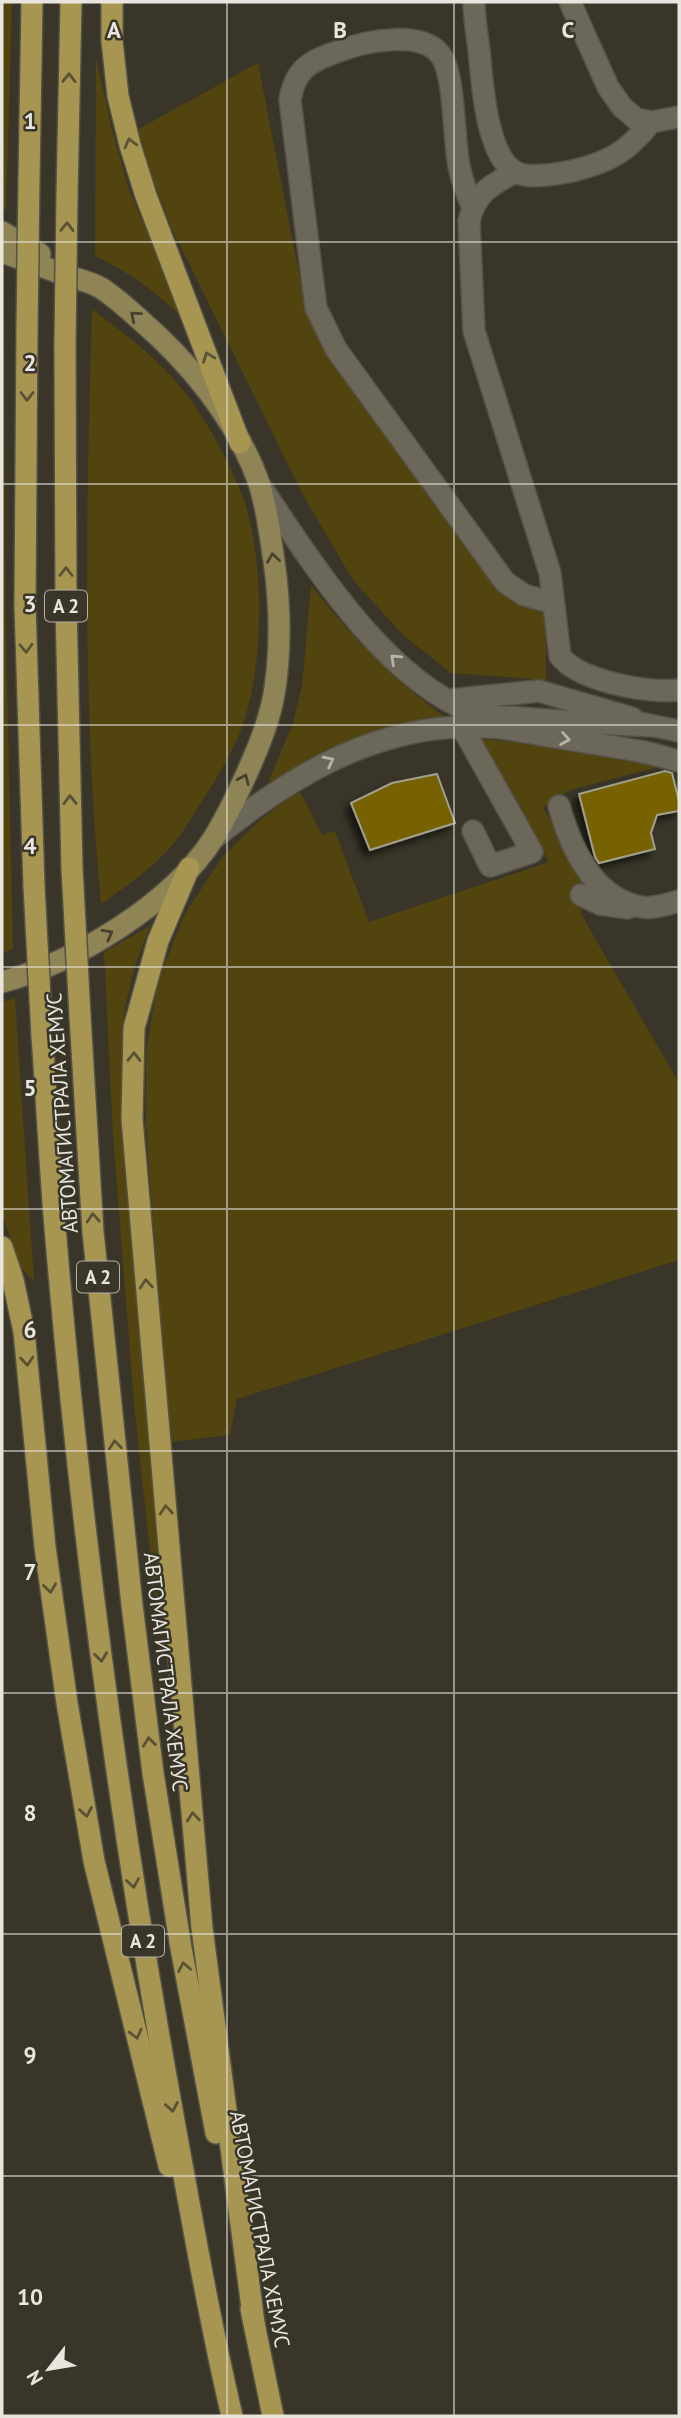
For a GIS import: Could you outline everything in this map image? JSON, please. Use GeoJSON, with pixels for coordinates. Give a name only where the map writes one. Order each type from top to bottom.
{"type":"FeatureCollection","features":[{"type":"Feature","properties":{"kind":"highway","name":"АВТОМАГИСТРАЛА ХЕМУС"},"geometry":{"type":"LineString","coordinates":[[32,2],[25,606],[34,886],[56,1237],[71,1396],[110,1730],[138,1915],[214,2338],[232,2416]]}},
{"type":"Feature","properties":{"kind":"highway","name":"АВТОМАГИСТРАЛА ХЕМУС"},"geometry":{"type":"LineString","coordinates":[[71,2],[65,344],[66,606],[72,868],[93,1232],[124,1537],[153,1773],[181,1948],[274,2416]]}},
{"type":"Feature","properties":{"kind":"highway"},"geometry":{"type":"LineString","coordinates":[[112,2],[112,41],[118,96],[130,145],[146,196],[240,443]]}},
{"type":"Feature","properties":{"kind":"highway"},"geometry":{"type":"LineString","coordinates":[[189,868],[158,941],[134,1028],[132,1119],[202,1928],[254,2323]]}},
{"type":"Feature","properties":{"kind":"highway"},"geometry":{"type":"LineString","coordinates":[[2,1247],[13,1280],[24,1332],[45,1547],[67,1703],[94,1861],[214,2338]]}},
{"type":"Feature","properties":{"kind":"main road"},"geometry":{"type":"LineString","coordinates":[[2,232],[100,287],[180,357],[210,394],[240,443],[259,484],[279,595],[279,646],[275,690],[261,742],[212,840],[189,868],[158,898],[119,929],[71,955],[2,982]]}},
{"type":"Feature","properties":{"kind":"main road"},"geometry":{"type":"LineString","coordinates":[[2,252],[100,287]]}},
{"type":"Feature","properties":{"kind":"street"},"geometry":{"type":"LineString","coordinates":[[474,2],[486,110],[492,134],[506,165],[515,172],[526,175],[557,174],[599,165],[617,156],[636,141],[652,122]]}},
{"type":"Feature","properties":{"kind":"street"},"geometry":{"type":"LineString","coordinates":[[570,2],[608,87],[622,107],[636,119],[652,122],[679,117]]}},
{"type":"Feature","properties":{"kind":"street"},"geometry":{"type":"LineString","coordinates":[[472,206],[458,163],[448,75],[443,58],[432,48],[416,39],[346,48],[315,60],[300,71],[292,86],[290,100],[314,294],[323,326],[336,349],[505,582],[524,595],[554,603]]}},
{"type":"Feature","properties":{"kind":"street"},"geometry":{"type":"LineString","coordinates":[[515,172],[481,193],[472,206],[468,221],[474,331],[550,573],[556,643],[560,656],[576,670],[637,690],[679,690]]}},
{"type":"Feature","properties":{"kind":"street"},"geometry":{"type":"LineString","coordinates":[[259,484],[303,548],[367,631],[425,687],[449,700],[538,691],[679,731]]}},
{"type":"Feature","properties":{"kind":"street"},"geometry":{"type":"LineString","coordinates":[[212,840],[286,784],[337,757],[400,734],[438,727],[492,727],[640,751],[679,761]]}},
{"type":"Feature","properties":{"kind":"street"},"geometry":{"type":"LineString","coordinates":[[463,727],[532,852],[490,866],[473,831]]}},
{"type":"Feature","properties":{"kind":"street"},"geometry":{"type":"LineString","coordinates":[[640,751],[679,751]]}},
{"type":"Feature","properties":{"kind":"street"},"geometry":{"type":"LineString","coordinates":[[559,806],[568,837],[581,863],[612,895],[644,908]]}},
{"type":"Feature","properties":{"kind":"street"},"geometry":{"type":"LineString","coordinates":[[581,895],[600,904],[621,908],[644,908],[679,901]]}},
{"type":"Feature","properties":{"kind":"shaded area"},"geometry":{"type":"Polygon","coordinates":[[[2,2],[12,2],[6,210],[2,208],[2,2]]]}},
{"type":"Feature","properties":{"kind":"shaded area"},"geometry":{"type":"Polygon","coordinates":[[[96,57],[129,190],[187,322],[144,285],[95,256],[96,57]]]}},
{"type":"Feature","properties":{"kind":"shaded area"},"geometry":{"type":"Polygon","coordinates":[[[258,63],[305,304],[321,342],[490,569],[546,604],[546,680],[451,673],[404,636],[352,579],[302,493],[171,227],[135,131],[258,63]]]}},
{"type":"Feature","properties":{"kind":"shaded area"},"geometry":{"type":"Polygon","coordinates":[[[2,269],[5,598],[13,949],[2,953],[2,269]]]}},
{"type":"Feature","properties":{"kind":"shaded area"},"geometry":{"type":"Polygon","coordinates":[[[92,309],[133,340],[170,375],[182,388],[220,447],[242,495],[250,521],[258,582],[259,615],[258,648],[248,709],[226,762],[172,846],[143,873],[101,904],[88,682],[87,533],[92,309]]]}},
{"type":"Feature","properties":{"kind":"shaded area"},"geometry":{"type":"Polygon","coordinates":[[[311,585],[374,657],[409,689],[447,718],[400,724],[355,738],[271,782],[269,780],[293,723],[302,686],[311,585]]]}},
{"type":"Feature","properties":{"kind":"shaded area"},"geometry":{"type":"Polygon","coordinates":[[[480,739],[670,764],[570,790],[543,807],[582,878],[581,914],[679,1083],[679,1260],[237,1399],[230,1435],[170,1442],[146,1126],[146,1053],[157,984],[184,915],[223,856],[258,822],[299,790],[322,835],[335,831],[369,922],[549,862],[480,739]]]}},
{"type":"Feature","properties":{"kind":"shaded area"},"geometry":{"type":"Polygon","coordinates":[[[150,926],[135,966],[125,1008],[122,1071],[135,1282],[161,1587],[155,1598],[134,1404],[113,1135],[104,952],[150,926]]]}},
{"type":"Feature","properties":{"kind":"shaded area"},"geometry":{"type":"Polygon","coordinates":[[[15,998],[34,1281],[20,1267],[2,1213],[2,1002],[15,998]]]}},
{"type":"Feature","properties":{"kind":"building"},"geometry":{"type":"Polygon","coordinates":[[[665,771],[672,773],[679,811],[657,815],[651,833],[655,849],[599,863],[595,857],[579,794],[665,771]]]}},
{"type":"Feature","properties":{"kind":"building"},"geometry":{"type":"Polygon","coordinates":[[[437,774],[455,823],[370,850],[351,803],[392,783],[437,774]]]}}]}
